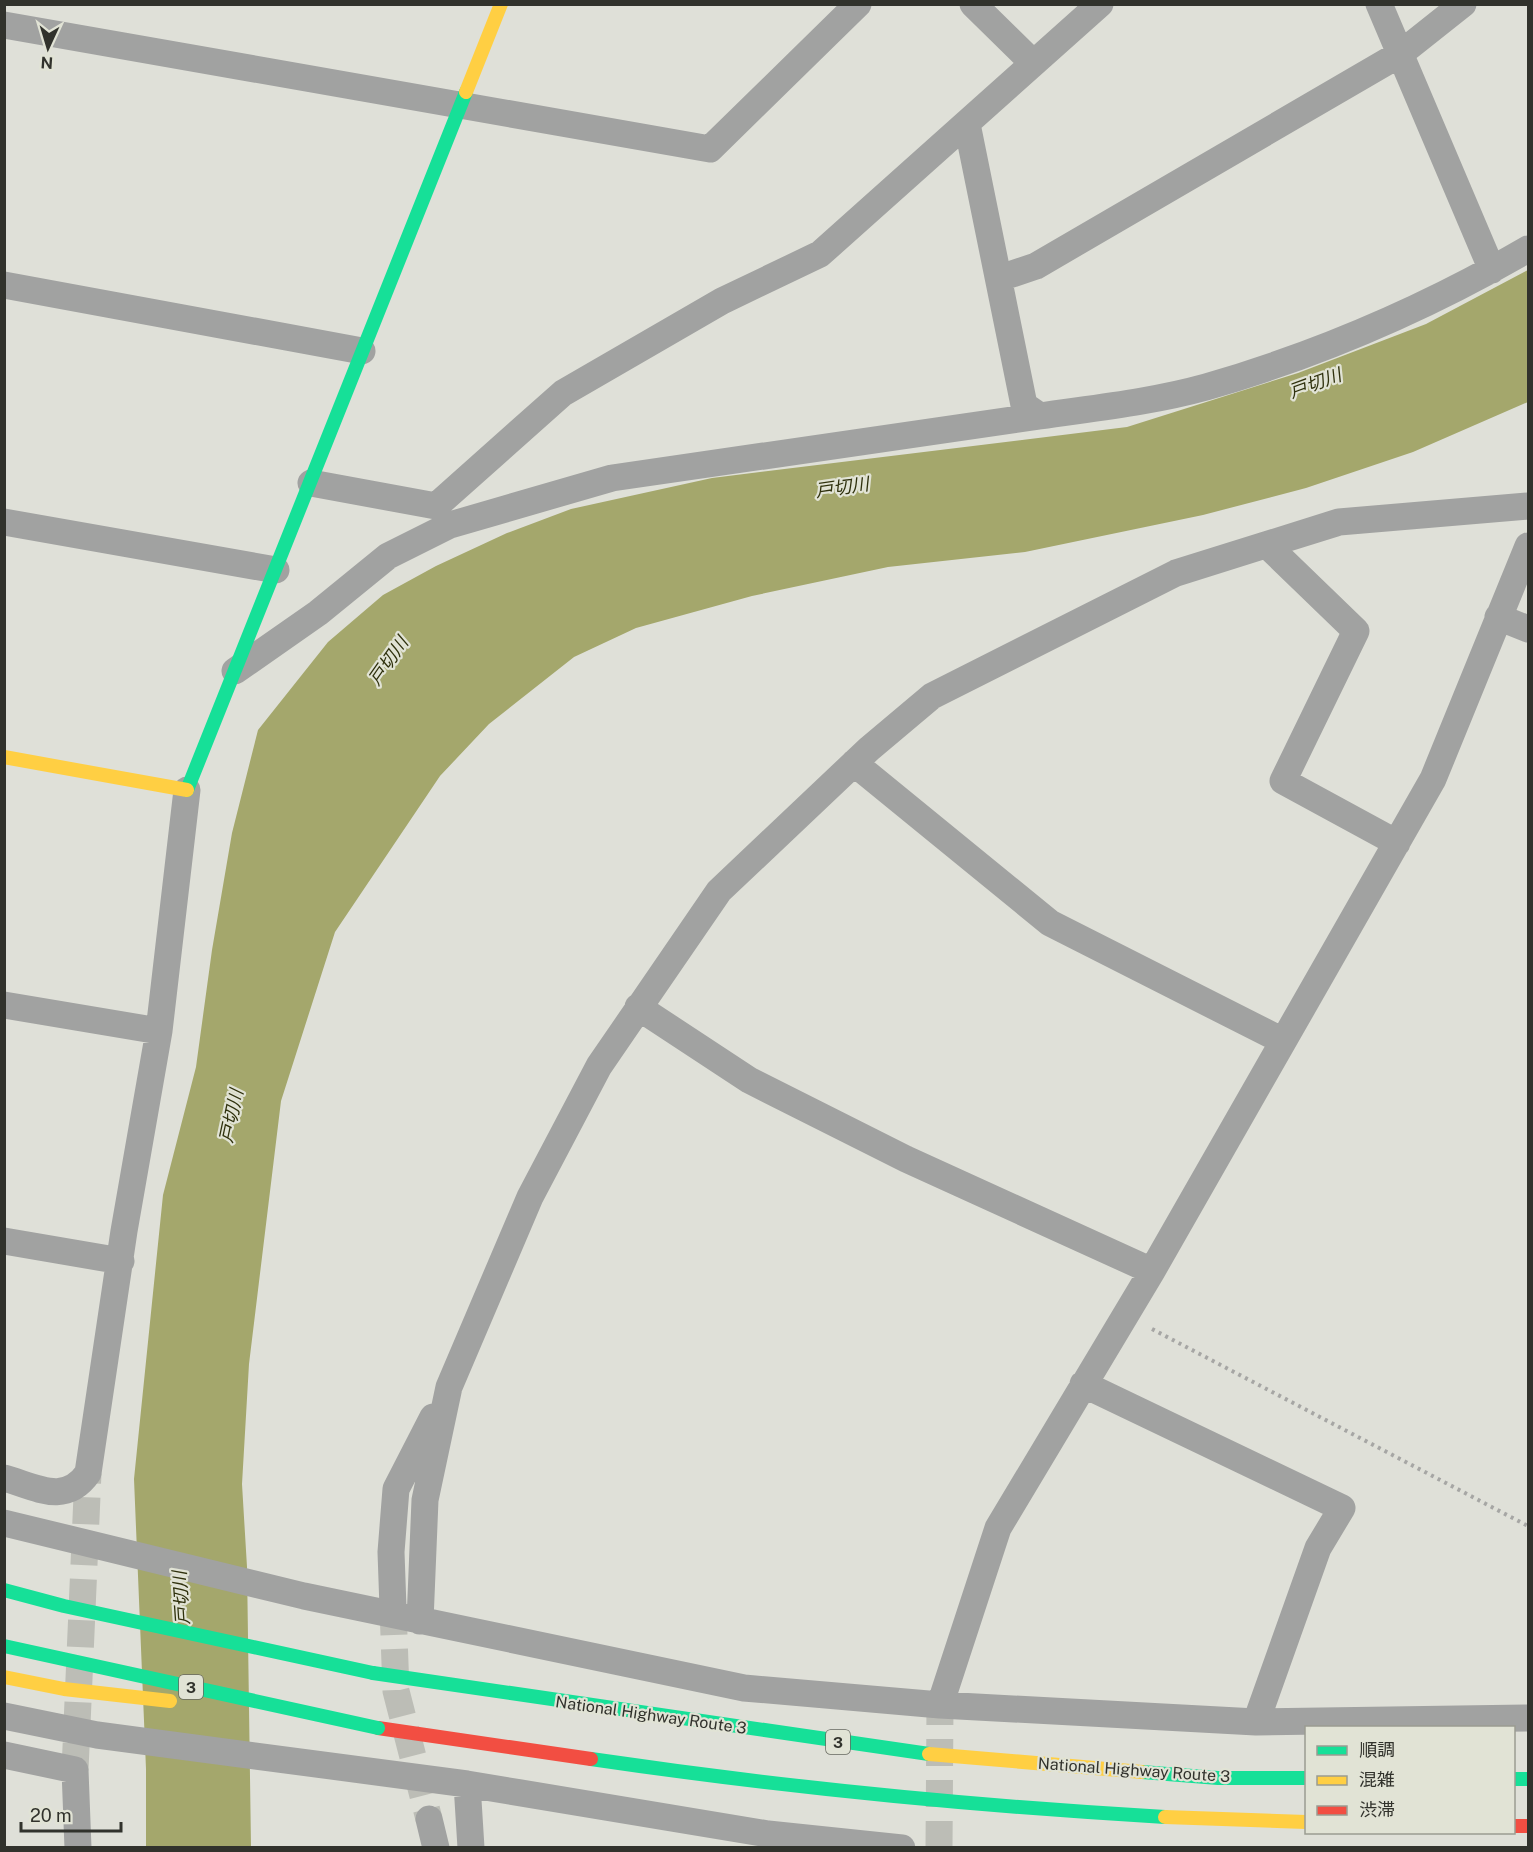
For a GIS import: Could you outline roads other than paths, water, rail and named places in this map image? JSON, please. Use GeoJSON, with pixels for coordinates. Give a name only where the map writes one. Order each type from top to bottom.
{"type":"FeatureCollection","features":[{"type":"Feature","properties":{"kind":"main road"},"geometry":{"type":"LineString","coordinates":[[4,757],[187,790],[311,483],[459,104],[501,4]]}},
{"type":"Feature","properties":{"kind":"main road","name":"National Highway Route 3"},"geometry":{"type":"LineString","coordinates":[[4,1590],[75,1609],[373,1673],[910,1752],[1218,1778],[1305,1778]]}},
{"type":"Feature","properties":{"kind":"main road","name":"3"},"geometry":{"type":"LineString","coordinates":[[4,1646],[378,1728],[881,1797],[1189,1820],[1305,1822]]}},
{"type":"Feature","properties":{"kind":"main road"},"geometry":{"type":"LineString","coordinates":[[4,1677],[64,1689],[182,1703]]}},
{"type":"Feature","properties":{"kind":"main road"},"geometry":{"type":"LineString","coordinates":[[206,1705],[347,1722]]}},
{"type":"Feature","properties":{"kind":"street"},"geometry":{"type":"LineString","coordinates":[[4,25],[710,149],[858,4]]}},
{"type":"Feature","properties":{"kind":"street"},"geometry":{"type":"LineString","coordinates":[[973,4],[1033,63]]}},
{"type":"Feature","properties":{"kind":"street"},"geometry":{"type":"LineString","coordinates":[[236,671],[318,613],[439,518],[563,393],[722,301],[820,254],[1100,4]]}},
{"type":"Feature","properties":{"kind":"street"},"geometry":{"type":"LineString","coordinates":[[1379,4],[1492,270]]}},
{"type":"Feature","properties":{"kind":"street"},"geometry":{"type":"LineString","coordinates":[[1000,278],[1036,266],[1400,54],[1463,4]]}},
{"type":"Feature","properties":{"kind":"street"},"geometry":{"type":"LineString","coordinates":[[967,124],[1024,405],[1040,416]]}},
{"type":"Feature","properties":{"kind":"street"},"geometry":{"type":"LineString","coordinates":[[311,483],[439,518],[612,478],[1040,416],[1205,387],[1354,335],[1492,270],[1528,249]]}},
{"type":"Feature","properties":{"kind":"street"},"geometry":{"type":"LineString","coordinates":[[4,285],[362,351]]}},
{"type":"Feature","properties":{"kind":"street"},"geometry":{"type":"LineString","coordinates":[[393,1608],[391,1552],[396,1489],[449,1387],[530,1197],[599,1066],[719,891],[854,763],[932,696],[1176,573],[1339,522],[1528,506]]}},
{"type":"Feature","properties":{"kind":"street"},"geometry":{"type":"LineString","coordinates":[[4,522],[276,570]]}},
{"type":"Feature","properties":{"kind":"street"},"geometry":{"type":"LineString","coordinates":[[1267,545],[1356,631],[1283,781],[1397,843]]}},
{"type":"Feature","properties":{"kind":"street"},"geometry":{"type":"LineString","coordinates":[[940,1705],[998,1528],[1152,1270],[1433,778],[1528,546]]}},
{"type":"Feature","properties":{"kind":"street"},"geometry":{"type":"LineString","coordinates":[[1498,616],[1528,628]]}},
{"type":"Feature","properties":{"kind":"street"},"geometry":{"type":"LineString","coordinates":[[854,763],[1050,923],[1283,1041]]}},
{"type":"Feature","properties":{"kind":"street"},"geometry":{"type":"LineString","coordinates":[[4,1478],[55,1493],[66,1492],[80,1485],[88,1473],[122,1262],[124,1231],[159,1031],[187,790]]}},
{"type":"Feature","properties":{"kind":"street"},"geometry":{"type":"LineString","coordinates":[[4,1005],[159,1031]]}},
{"type":"Feature","properties":{"kind":"street"},"geometry":{"type":"LineString","coordinates":[[638,1007],[749,1080],[906,1159],[1152,1270]]}},
{"type":"Feature","properties":{"kind":"street"},"geometry":{"type":"LineString","coordinates":[[4,1241],[122,1262]]}},
{"type":"Feature","properties":{"kind":"street"},"geometry":{"type":"LineString","coordinates":[[1083,1384],[1342,1508],[1317,1548],[1256,1722]]}},
{"type":"Feature","properties":{"kind":"street"},"geometry":{"type":"LineString","coordinates":[[420,1621],[425,1500],[449,1387]]}},
{"type":"Feature","properties":{"kind":"street"},"geometry":{"type":"LineString","coordinates":[[4,1523],[303,1596],[744,1689],[940,1705],[1256,1722],[1528,1718]]}},
{"type":"Feature","properties":{"kind":"street"},"geometry":{"type":"LineString","coordinates":[[4,1716],[97,1736],[467,1784],[768,1834],[902,1848]]}},
{"type":"Feature","properties":{"kind":"street"},"geometry":{"type":"LineString","coordinates":[[4,1755],[75,1770],[78,1848]]}},
{"type":"Feature","properties":{"kind":"street"},"geometry":{"type":"LineString","coordinates":[[467,1784],[471,1848]]}},
{"type":"Feature","properties":{"kind":"street"},"geometry":{"type":"LineString","coordinates":[[429,1819],[436,1848]]}},
{"type":"Feature","properties":{"kind":"water","name":"戸切川"},"geometry":{"type":"Polygon","coordinates":[[[1528,270],[1528,402],[1413,452],[1306,488],[1203,515],[1025,552],[888,567],[752,596],[636,628],[574,657],[489,724],[440,776],[335,932],[281,1101],[249,1364],[242,1484],[247,1567],[251,1847],[146,1848],[146,1769],[134,1479],[163,1195],[196,1067],[212,950],[232,833],[258,730],[328,642],[383,595],[436,566],[507,533],[571,509],[712,478],[1127,427],[1298,373],[1426,324],[1528,270]]]}},
{"type":"Feature","properties":{"kind":"tunnel"},"geometry":{"type":"LineString","coordinates":[[75,1770],[88,1473]]}},
{"type":"Feature","properties":{"kind":"tunnel"},"geometry":{"type":"LineString","coordinates":[[393,1608],[396,1691],[429,1819]]}},
{"type":"Feature","properties":{"kind":"tunnel"},"geometry":{"type":"LineString","coordinates":[[939,1848],[940,1705]]}}]}
